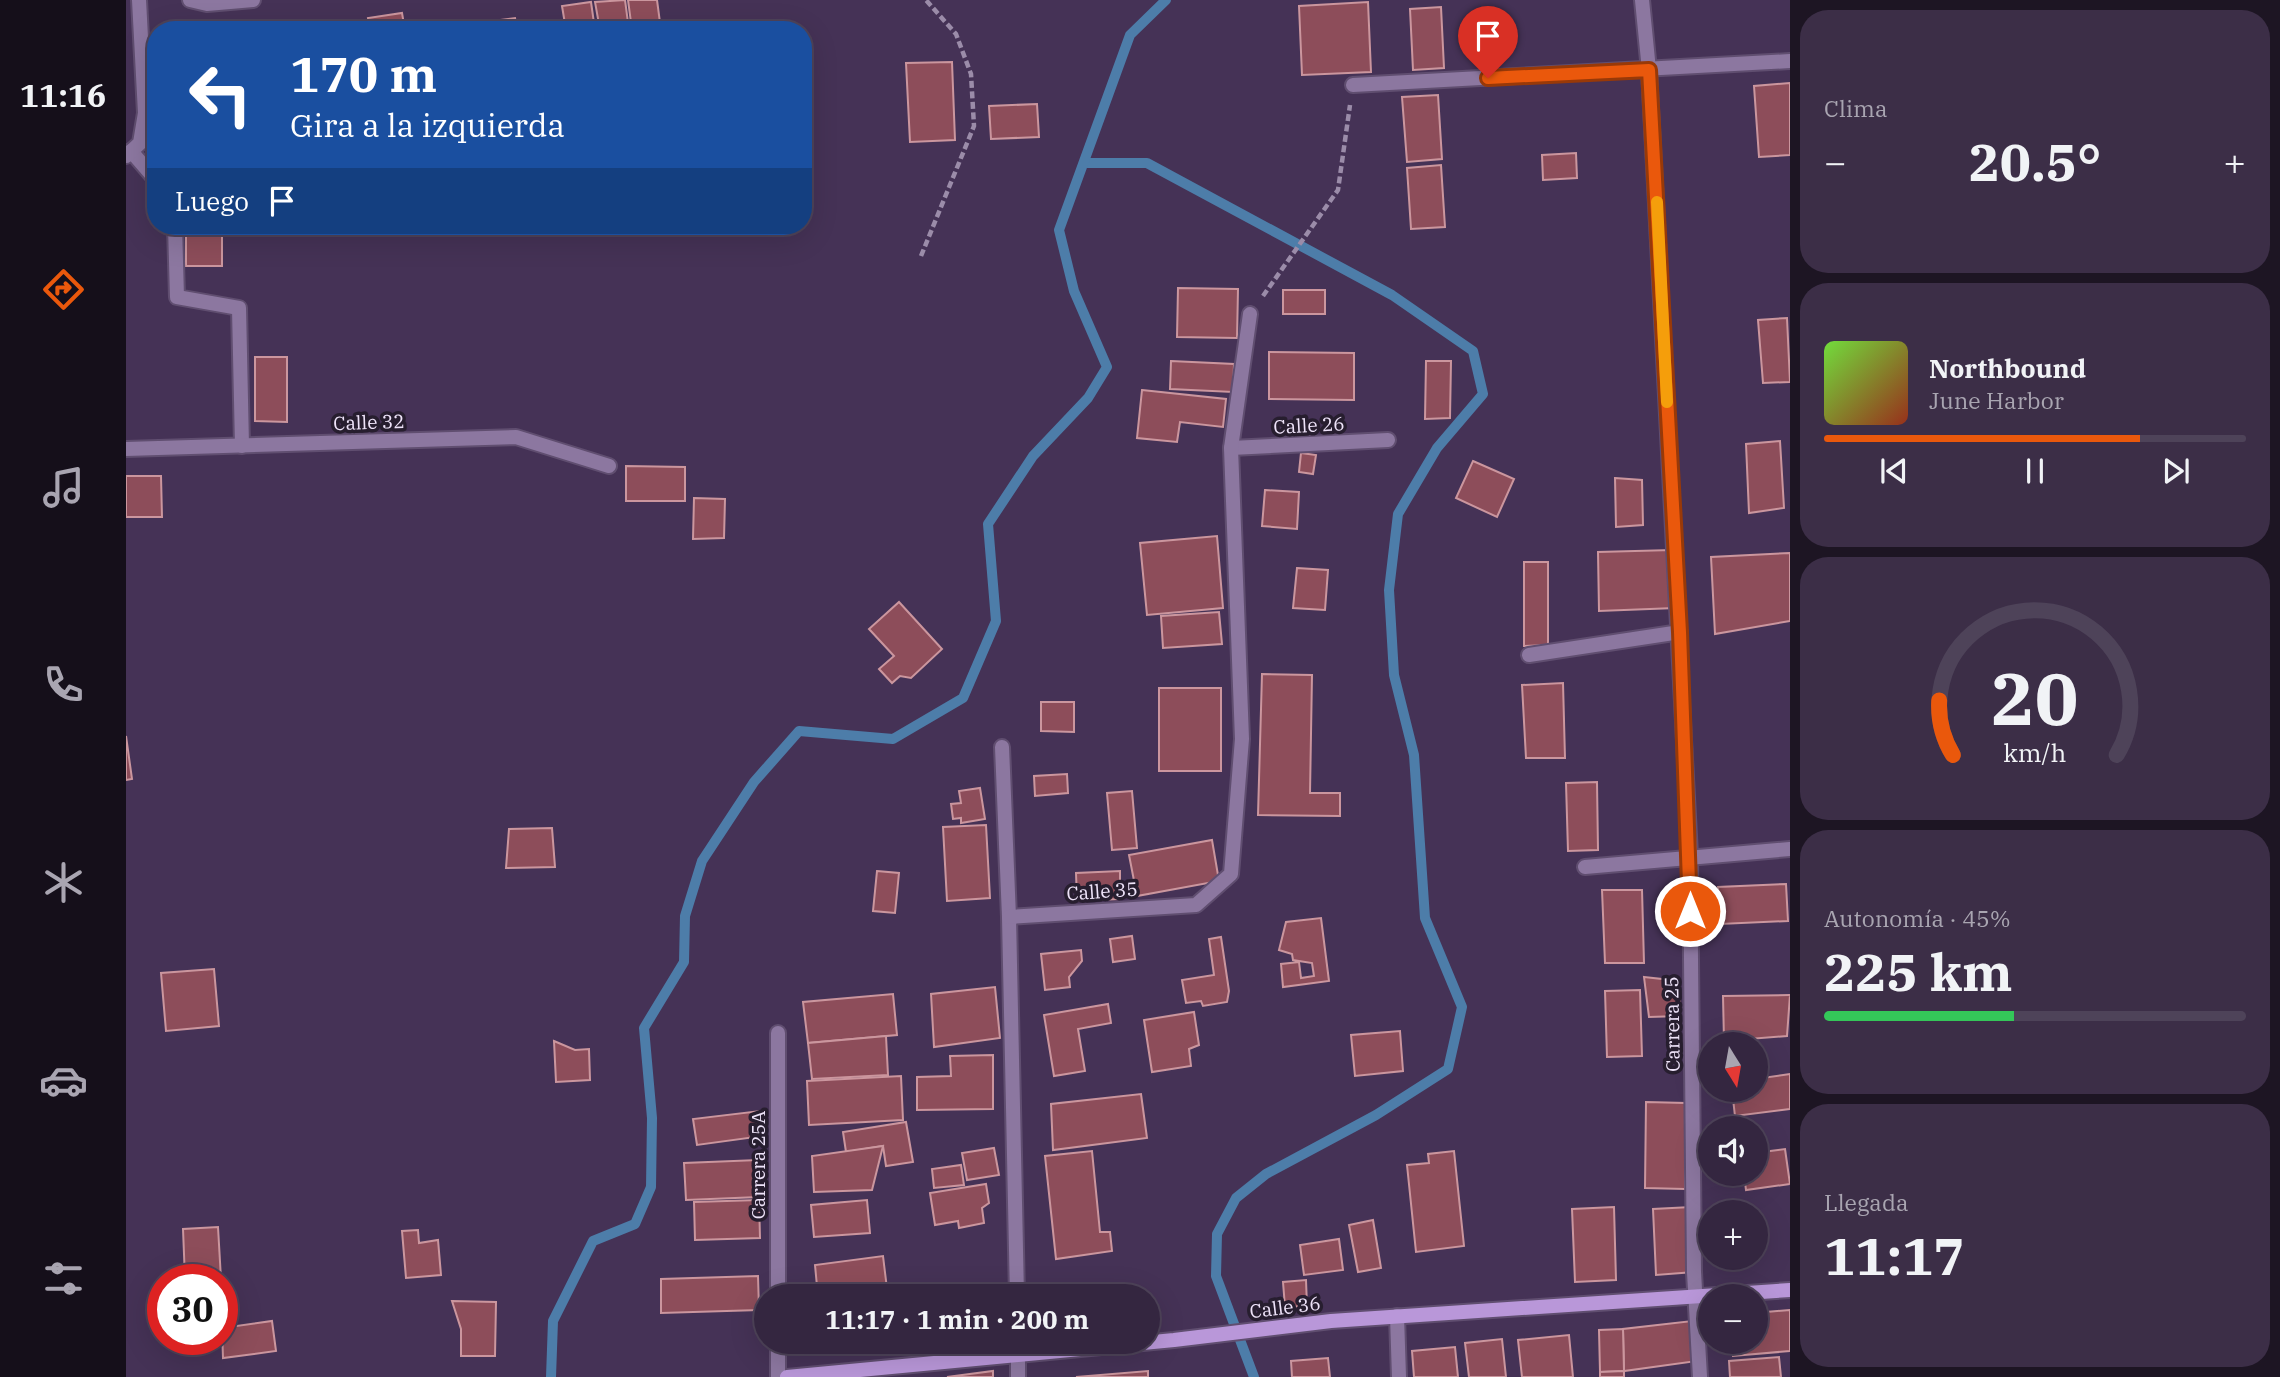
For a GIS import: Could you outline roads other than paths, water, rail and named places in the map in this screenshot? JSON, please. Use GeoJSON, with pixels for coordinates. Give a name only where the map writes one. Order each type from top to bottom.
{"type":"FeatureCollection","features":[{"type":"Feature","properties":{"kind":"street"},"geometry":{"type":"LineString","coordinates":[[139,0],[145,113],[141,143],[129,153],[147,171]]}},
{"type":"Feature","properties":{"kind":"street"},"geometry":{"type":"LineString","coordinates":[[190,0],[207,4],[253,0]]}},
{"type":"Feature","properties":{"kind":"street","name":"Carrera 25"},"geometry":{"type":"LineString","coordinates":[[1642,0],[1649,70],[1690,855],[1696,1297],[1700,1377]]}},
{"type":"Feature","properties":{"kind":"street"},"geometry":{"type":"LineString","coordinates":[[1353,85],[1790,61]]}},
{"type":"Feature","properties":{"kind":"street"},"geometry":{"type":"LineString","coordinates":[[175,235],[177,297],[239,308],[242,446]]}},
{"type":"Feature","properties":{"kind":"street"},"geometry":{"type":"LineString","coordinates":[[1231,447],[1250,314]]}},
{"type":"Feature","properties":{"kind":"street","name":"Calle 32"},"geometry":{"type":"LineString","coordinates":[[126,449],[516,437],[609,466]]}},
{"type":"Feature","properties":{"kind":"street","name":"Calle 26"},"geometry":{"type":"LineString","coordinates":[[1231,447],[1388,440]]}},
{"type":"Feature","properties":{"kind":"street","name":"Calle 35"},"geometry":{"type":"LineString","coordinates":[[1009,917],[1196,905],[1231,874],[1242,739],[1231,447]]}},
{"type":"Feature","properties":{"kind":"street"},"geometry":{"type":"LineString","coordinates":[[1529,655],[1680,632]]}},
{"type":"Feature","properties":{"kind":"street"},"geometry":{"type":"LineString","coordinates":[[1002,747],[1009,917],[1017,1284]]}},
{"type":"Feature","properties":{"kind":"street"},"geometry":{"type":"LineString","coordinates":[[1585,867],[1690,855],[1790,849]]}},
{"type":"Feature","properties":{"kind":"street","name":"Carrera 25A"},"geometry":{"type":"LineString","coordinates":[[778,1033],[778,1284]]}},
{"type":"Feature","properties":{"kind":"street","name":"Calle 36"},"geometry":{"type":"LineString","coordinates":[[1160,1341],[1331,1321],[1790,1290]]}},
{"type":"Feature","properties":{"kind":"street"},"geometry":{"type":"LineString","coordinates":[[1397,1316],[1399,1377]]}},
{"type":"Feature","properties":{"kind":"street"},"geometry":{"type":"LineString","coordinates":[[778,1354],[778,1377]]}},
{"type":"Feature","properties":{"kind":"street","name":"Calle 36"},"geometry":{"type":"LineString","coordinates":[[787,1377],[970,1354]]}},
{"type":"Feature","properties":{"kind":"street"},"geometry":{"type":"LineString","coordinates":[[1018,1354],[1018,1377]]}},
{"type":"Feature","properties":{"kind":"waterway"},"geometry":{"type":"LineString","coordinates":[[551,1377],[553,1321],[593,1241],[635,1224],[651,1187],[652,1118],[644,1028],[684,962],[685,916],[702,861],[754,782],[799,731],[893,739],[963,698],[996,621],[988,524],[1033,456],[1088,398],[1107,367],[1074,291],[1059,230],[1130,35],[1166,0]]}},
{"type":"Feature","properties":{"kind":"waterway"},"geometry":{"type":"LineString","coordinates":[[1086,163],[1147,163],[1392,295],[1473,351],[1483,394],[1437,448],[1398,514],[1389,590],[1394,675],[1414,755],[1425,918],[1462,1007],[1448,1069],[1376,1115],[1266,1174],[1236,1198],[1217,1234],[1216,1276],[1254,1377]]}}]}
